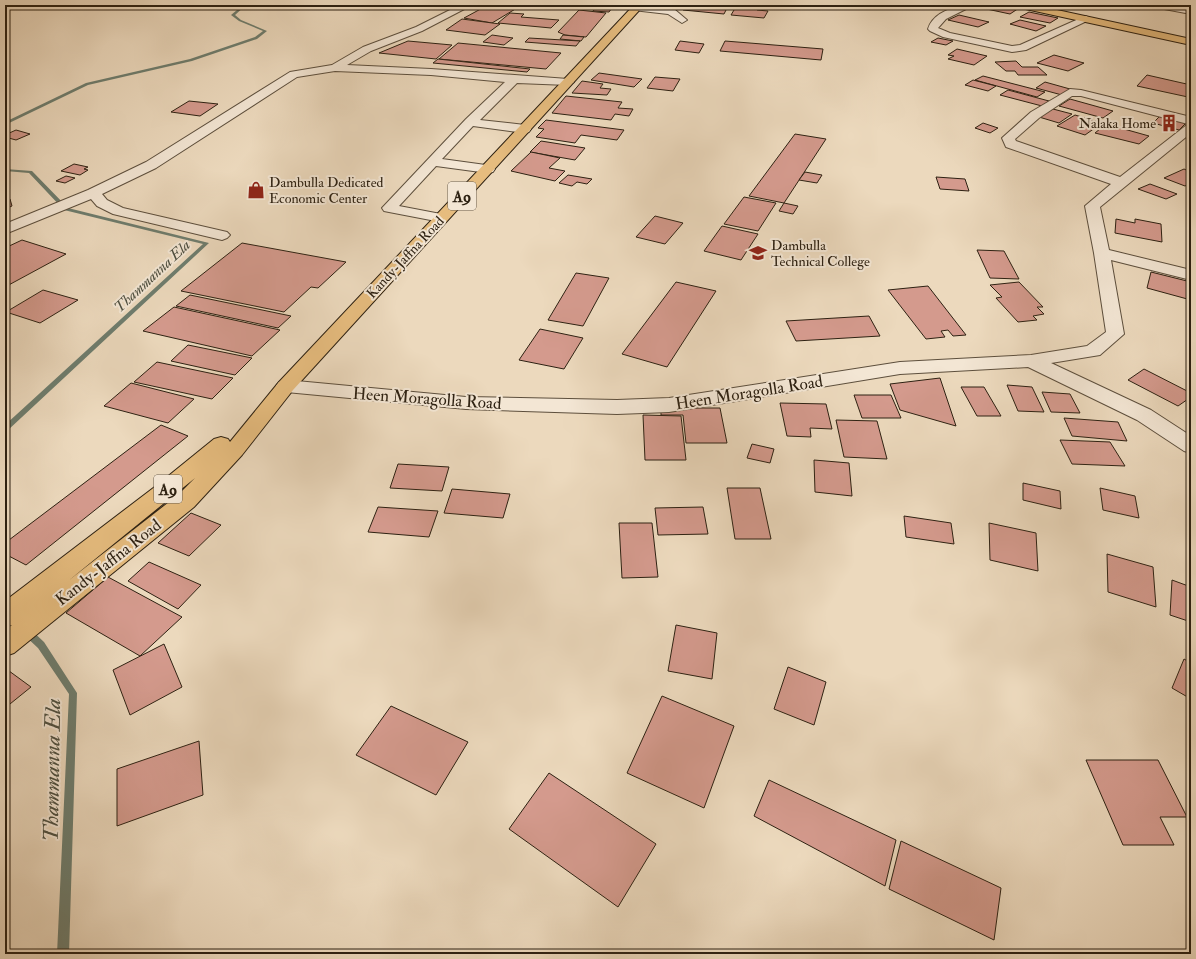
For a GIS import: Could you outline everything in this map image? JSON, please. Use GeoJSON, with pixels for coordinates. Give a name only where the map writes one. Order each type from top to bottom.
{"type":"FeatureCollection","features":[{"type":"Feature","properties":{"kind":"main road"},"geometry":{"type":"LineString","coordinates":[[1021,5],[1191,42]]}},
{"type":"Feature","properties":{"kind":"main road","name":"Kandy-Jaffna Road"},"geometry":{"type":"LineString","coordinates":[[5,616],[53,592],[186,501],[235,450],[286,386],[637,6]]}},
{"type":"Feature","properties":{"kind":"main road","name":"Kandy-Jaffna Road"},"geometry":{"type":"LineString","coordinates":[[5,645],[53,592]]}},
{"type":"Feature","properties":{"kind":"street"},"geometry":{"type":"LineString","coordinates":[[335,68],[367,49],[419,29],[467,5]]}},
{"type":"Feature","properties":{"kind":"street"},"geometry":{"type":"LineString","coordinates":[[969,5],[936,21],[934,29],[947,35],[1012,49],[1022,48],[1086,19]]}},
{"type":"Feature","properties":{"kind":"street"},"geometry":{"type":"LineString","coordinates":[[1159,5],[1191,11]]}},
{"type":"Feature","properties":{"kind":"street"},"geometry":{"type":"LineString","coordinates":[[637,6],[671,11],[682,20]]}},
{"type":"Feature","properties":{"kind":"street"},"geometry":{"type":"LineString","coordinates":[[5,229],[26,219],[87,196],[151,165],[294,74],[335,68],[431,72],[568,82]]}},
{"type":"Feature","properties":{"kind":"street"},"geometry":{"type":"LineString","coordinates":[[441,218],[389,208],[470,122],[514,79]]}},
{"type":"Feature","properties":{"kind":"street"},"geometry":{"type":"LineString","coordinates":[[1120,182],[1011,144],[1008,138],[1035,115],[1070,92],[1081,93],[1191,121]]}},
{"type":"Feature","properties":{"kind":"street"},"geometry":{"type":"LineString","coordinates":[[470,122],[525,129]]}},
{"type":"Feature","properties":{"kind":"street"},"geometry":{"type":"LineString","coordinates":[[1031,360],[1093,351],[1114,334],[1102,253],[1092,206],[1191,126]]}},
{"type":"Feature","properties":{"kind":"street"},"geometry":{"type":"LineString","coordinates":[[432,162],[488,169]]}},
{"type":"Feature","properties":{"kind":"street"},"geometry":{"type":"LineString","coordinates":[[87,196],[118,211],[222,235]]}},
{"type":"Feature","properties":{"kind":"street"},"geometry":{"type":"LineString","coordinates":[[1102,253],[1191,275]]}},
{"type":"Feature","properties":{"kind":"street","name":"Heen Moragolla Road"},"geometry":{"type":"LineString","coordinates":[[286,386],[466,403],[617,407],[669,405],[900,368],[1031,360],[1144,415],[1191,446]]}},
{"type":"Feature","properties":{"kind":"building"},"geometry":{"type":"Polygon","coordinates":[[[488,5],[522,5],[492,23],[464,18],[488,5]]]}},
{"type":"Feature","properties":{"kind":"building"},"geometry":{"type":"Polygon","coordinates":[[[597,5],[614,5],[609,12],[593,11],[597,5]]]}},
{"type":"Feature","properties":{"kind":"building"},"geometry":{"type":"Polygon","coordinates":[[[687,5],[728,6],[724,14],[683,10],[687,5]]]}},
{"type":"Feature","properties":{"kind":"building"},"geometry":{"type":"Polygon","coordinates":[[[737,5],[760,5],[757,10],[768,11],[764,18],[731,15],[737,5]]]}},
{"type":"Feature","properties":{"kind":"building"},"geometry":{"type":"Polygon","coordinates":[[[988,5],[1004,5],[1019,8],[1010,14],[982,8],[988,5]]]}},
{"type":"Feature","properties":{"kind":"building"},"geometry":{"type":"Polygon","coordinates":[[[579,10],[606,13],[586,37],[565,35],[558,32],[579,10]]]}},
{"type":"Feature","properties":{"kind":"building"},"geometry":{"type":"Polygon","coordinates":[[[1029,12],[1058,18],[1050,23],[1020,17],[1029,12]]]}},
{"type":"Feature","properties":{"kind":"building"},"geometry":{"type":"Polygon","coordinates":[[[510,13],[524,14],[521,17],[559,20],[551,28],[498,23],[510,13]]]}},
{"type":"Feature","properties":{"kind":"building"},"geometry":{"type":"Polygon","coordinates":[[[959,15],[989,22],[978,27],[948,20],[959,15]]]}},
{"type":"Feature","properties":{"kind":"building"},"geometry":{"type":"Polygon","coordinates":[[[462,19],[500,24],[485,35],[446,30],[462,19]]]}},
{"type":"Feature","properties":{"kind":"building"},"geometry":{"type":"Polygon","coordinates":[[[1020,20],[1046,26],[1036,31],[1010,24],[1020,20]]]}},
{"type":"Feature","properties":{"kind":"building"},"geometry":{"type":"Polygon","coordinates":[[[492,35],[513,38],[504,45],[483,42],[492,35]]]}},
{"type":"Feature","properties":{"kind":"building"},"geometry":{"type":"Polygon","coordinates":[[[563,35],[584,37],[581,41],[560,39],[563,35]]]}},
{"type":"Feature","properties":{"kind":"building"},"geometry":{"type":"Polygon","coordinates":[[[529,38],[580,41],[576,46],[525,42],[529,38]]]}},
{"type":"Feature","properties":{"kind":"building"},"geometry":{"type":"Polygon","coordinates":[[[938,38],[953,41],[946,45],[931,42],[938,38]]]}},
{"type":"Feature","properties":{"kind":"building"},"geometry":{"type":"Polygon","coordinates":[[[408,41],[452,45],[436,59],[379,53],[408,41]]]}},
{"type":"Feature","properties":{"kind":"building"},"geometry":{"type":"Polygon","coordinates":[[[680,41],[704,44],[699,53],[675,50],[680,41]]]}},
{"type":"Feature","properties":{"kind":"building"},"geometry":{"type":"Polygon","coordinates":[[[725,41],[823,49],[821,60],[720,51],[725,41]]]}},
{"type":"Feature","properties":{"kind":"building"},"geometry":{"type":"Polygon","coordinates":[[[458,43],[561,53],[546,69],[439,59],[458,43]]]}},
{"type":"Feature","properties":{"kind":"building"},"geometry":{"type":"Polygon","coordinates":[[[957,49],[987,56],[974,65],[948,59],[954,56],[948,55],[957,49]]]}},
{"type":"Feature","properties":{"kind":"building"},"geometry":{"type":"Polygon","coordinates":[[[1054,55],[1084,63],[1068,71],[1037,63],[1054,55]]]}},
{"type":"Feature","properties":{"kind":"building"},"geometry":{"type":"Polygon","coordinates":[[[438,59],[530,69],[527,72],[433,63],[438,59]]]}},
{"type":"Feature","properties":{"kind":"building"},"geometry":{"type":"Polygon","coordinates":[[[1016,61],[1022,67],[1038,67],[1047,75],[1018,75],[1015,71],[1006,71],[995,62],[1016,61]]]}},
{"type":"Feature","properties":{"kind":"building"},"geometry":{"type":"Polygon","coordinates":[[[599,73],[642,79],[634,87],[591,80],[599,73]]]}},
{"type":"Feature","properties":{"kind":"building"},"geometry":{"type":"Polygon","coordinates":[[[1147,75],[1191,85],[1191,93],[1188,97],[1137,86],[1147,75]]]}},
{"type":"Feature","properties":{"kind":"building"},"geometry":{"type":"Polygon","coordinates":[[[983,76],[1045,92],[1037,97],[975,80],[983,76]]]}},
{"type":"Feature","properties":{"kind":"building"},"geometry":{"type":"Polygon","coordinates":[[[655,77],[680,79],[673,91],[647,88],[655,77]]]}},
{"type":"Feature","properties":{"kind":"building"},"geometry":{"type":"Polygon","coordinates":[[[973,80],[996,86],[988,91],[965,85],[973,80]]]}},
{"type":"Feature","properties":{"kind":"building"},"geometry":{"type":"Polygon","coordinates":[[[582,81],[603,84],[600,88],[611,89],[607,95],[572,93],[582,81]]]}},
{"type":"Feature","properties":{"kind":"building"},"geometry":{"type":"Polygon","coordinates":[[[1045,82],[1070,89],[1062,95],[1036,88],[1045,82]]]}},
{"type":"Feature","properties":{"kind":"building"},"geometry":{"type":"Polygon","coordinates":[[[1008,90],[1049,101],[1042,106],[1000,95],[1008,90]]]}},
{"type":"Feature","properties":{"kind":"building"},"geometry":{"type":"Polygon","coordinates":[[[566,96],[622,102],[618,108],[633,109],[629,116],[615,114],[611,120],[552,113],[566,96]]]}},
{"type":"Feature","properties":{"kind":"building"},"geometry":{"type":"Polygon","coordinates":[[[1070,99],[1113,111],[1103,118],[1059,106],[1070,99]]]}},
{"type":"Feature","properties":{"kind":"building"},"geometry":{"type":"Polygon","coordinates":[[[189,101],[218,104],[200,116],[171,112],[189,101]]]}},
{"type":"Feature","properties":{"kind":"building"},"geometry":{"type":"Polygon","coordinates":[[[1053,109],[1072,114],[1059,123],[1039,117],[1053,109]]]}},
{"type":"Feature","properties":{"kind":"building"},"geometry":{"type":"Polygon","coordinates":[[[1075,115],[1102,123],[1085,135],[1057,126],[1075,115]]]}},
{"type":"Feature","properties":{"kind":"building","name":"Nalaka Home"},"geometry":{"type":"Polygon","coordinates":[[[1160,116],[1186,123],[1179,130],[1153,123],[1160,116]]]}},
{"type":"Feature","properties":{"kind":"building"},"geometry":{"type":"Polygon","coordinates":[[[546,120],[624,130],[617,140],[581,135],[575,143],[536,137],[544,129],[538,128],[546,120]]]}},
{"type":"Feature","properties":{"kind":"building"},"geometry":{"type":"Polygon","coordinates":[[[983,123],[998,128],[990,133],[975,128],[983,123]]]}},
{"type":"Feature","properties":{"kind":"building"},"geometry":{"type":"Polygon","coordinates":[[[1106,124],[1149,136],[1139,144],[1095,133],[1106,124]]]}},
{"type":"Feature","properties":{"kind":"building"},"geometry":{"type":"Polygon","coordinates":[[[16,130],[30,134],[16,140],[5,137],[5,135],[16,130]]]}},
{"type":"Feature","properties":{"kind":"building"},"geometry":{"type":"Polygon","coordinates":[[[795,134],[826,139],[784,203],[749,196],[795,134]]]}},
{"type":"Feature","properties":{"kind":"building"},"geometry":{"type":"Polygon","coordinates":[[[541,141],[585,148],[575,160],[530,152],[541,141]]]}},
{"type":"Feature","properties":{"kind":"building"},"geometry":{"type":"Polygon","coordinates":[[[531,152],[560,158],[549,168],[565,171],[555,181],[511,171],[531,152]]]}},
{"type":"Feature","properties":{"kind":"building"},"geometry":{"type":"Polygon","coordinates":[[[74,164],[88,167],[84,169],[88,170],[80,175],[61,171],[74,164]]]}},
{"type":"Feature","properties":{"kind":"building"},"geometry":{"type":"Polygon","coordinates":[[[1184,169],[1191,172],[1191,183],[1185,186],[1164,178],[1184,169]]]}},
{"type":"Feature","properties":{"kind":"building"},"geometry":{"type":"Polygon","coordinates":[[[805,172],[822,175],[817,183],[799,180],[805,172]]]}},
{"type":"Feature","properties":{"kind":"building"},"geometry":{"type":"Polygon","coordinates":[[[568,175],[592,179],[587,184],[577,182],[572,186],[559,183],[568,175]]]}},
{"type":"Feature","properties":{"kind":"building"},"geometry":{"type":"Polygon","coordinates":[[[66,176],[75,178],[65,183],[56,181],[66,176]]]}},
{"type":"Feature","properties":{"kind":"building"},"geometry":{"type":"Polygon","coordinates":[[[936,177],[965,179],[969,191],[940,189],[936,177]]]}},
{"type":"Feature","properties":{"kind":"building"},"geometry":{"type":"Polygon","coordinates":[[[1150,184],[1177,194],[1166,199],[1138,189],[1150,184]]]}},
{"type":"Feature","properties":{"kind":"building"},"geometry":{"type":"Polygon","coordinates":[[[744,197],[776,203],[758,231],[724,224],[744,197]]]}},
{"type":"Feature","properties":{"kind":"building"},"geometry":{"type":"Polygon","coordinates":[[[5,198],[10,199],[12,206],[5,209],[5,198]]]}},
{"type":"Feature","properties":{"kind":"building"},"geometry":{"type":"Polygon","coordinates":[[[784,203],[798,206],[793,214],[779,211],[784,203]]]}},
{"type":"Feature","properties":{"kind":"building"},"geometry":{"type":"Polygon","coordinates":[[[655,216],[683,223],[665,244],[636,237],[655,216]]]}},
{"type":"Feature","properties":{"kind":"building"},"geometry":{"type":"Polygon","coordinates":[[[1116,219],[1135,223],[1135,219],[1161,224],[1162,242],[1115,233],[1116,219]]]}},
{"type":"Feature","properties":{"kind":"building"},"geometry":{"type":"Polygon","coordinates":[[[722,226],[758,234],[741,260],[704,251],[722,226]]]}},
{"type":"Feature","properties":{"kind":"building"},"geometry":{"type":"Polygon","coordinates":[[[22,240],[66,254],[5,287],[5,248],[22,240]]]}},
{"type":"Feature","properties":{"kind":"building"},"geometry":{"type":"Polygon","coordinates":[[[242,243],[346,262],[318,288],[311,287],[284,312],[181,291],[242,243]]]}},
{"type":"Feature","properties":{"kind":"building"},"geometry":{"type":"Polygon","coordinates":[[[977,250],[1004,251],[1019,279],[990,278],[977,250]]]}},
{"type":"Feature","properties":{"kind":"building"},"geometry":{"type":"Polygon","coordinates":[[[1151,272],[1191,282],[1191,300],[1147,288],[1151,272]]]}},
{"type":"Feature","properties":{"kind":"building"},"geometry":{"type":"Polygon","coordinates":[[[576,273],[609,278],[583,326],[548,320],[576,273]]]}},
{"type":"Feature","properties":{"kind":"building"},"geometry":{"type":"Polygon","coordinates":[[[676,282],[716,291],[667,367],[622,354],[676,282]]]}},
{"type":"Feature","properties":{"kind":"building"},"geometry":{"type":"Polygon","coordinates":[[[1019,282],[1043,307],[1037,307],[1044,314],[1033,316],[1037,320],[1018,322],[996,298],[1002,297],[990,285],[1019,282]]]}},
{"type":"Feature","properties":{"kind":"building"},"geometry":{"type":"Polygon","coordinates":[[[928,286],[966,335],[953,336],[948,330],[941,331],[945,337],[926,339],[888,290],[928,286]]]}},
{"type":"Feature","properties":{"kind":"building"},"geometry":{"type":"Polygon","coordinates":[[[43,290],[78,300],[40,323],[6,312],[43,290]]]}},
{"type":"Feature","properties":{"kind":"building"},"geometry":{"type":"Polygon","coordinates":[[[190,295],[291,316],[278,328],[176,306],[190,295]]]}},
{"type":"Feature","properties":{"kind":"building"},"geometry":{"type":"Polygon","coordinates":[[[174,307],[280,330],[252,356],[143,331],[174,307]]]}},
{"type":"Feature","properties":{"kind":"building"},"geometry":{"type":"Polygon","coordinates":[[[869,316],[880,336],[796,341],[786,321],[869,316]]]}},
{"type":"Feature","properties":{"kind":"building"},"geometry":{"type":"Polygon","coordinates":[[[540,329],[583,338],[564,369],[519,360],[540,329]]]}},
{"type":"Feature","properties":{"kind":"building"},"geometry":{"type":"Polygon","coordinates":[[[188,345],[252,358],[235,375],[171,361],[188,345]]]}},
{"type":"Feature","properties":{"kind":"building"},"geometry":{"type":"Polygon","coordinates":[[[157,362],[233,378],[212,399],[134,382],[157,362]]]}},
{"type":"Feature","properties":{"kind":"building"},"geometry":{"type":"Polygon","coordinates":[[[1144,369],[1191,393],[1191,397],[1178,406],[1128,380],[1144,369]]]}},
{"type":"Feature","properties":{"kind":"building"},"geometry":{"type":"Polygon","coordinates":[[[940,378],[956,426],[900,410],[890,384],[940,378]]]}},
{"type":"Feature","properties":{"kind":"building"},"geometry":{"type":"Polygon","coordinates":[[[131,383],[194,399],[168,423],[104,406],[131,383]]]}},
{"type":"Feature","properties":{"kind":"building"},"geometry":{"type":"Polygon","coordinates":[[[1007,385],[1032,387],[1044,412],[1018,411],[1007,385]]]}},
{"type":"Feature","properties":{"kind":"building"},"geometry":{"type":"Polygon","coordinates":[[[961,387],[984,387],[1001,416],[977,416],[961,387]]]}},
{"type":"Feature","properties":{"kind":"building"},"geometry":{"type":"Polygon","coordinates":[[[1042,392],[1070,394],[1080,413],[1051,412],[1042,392]]]}},
{"type":"Feature","properties":{"kind":"building"},"geometry":{"type":"Polygon","coordinates":[[[854,395],[891,395],[901,418],[862,418],[854,395]]]}},
{"type":"Feature","properties":{"kind":"building"},"geometry":{"type":"Polygon","coordinates":[[[780,403],[826,404],[832,429],[810,428],[811,437],[787,436],[780,403]]]}},
{"type":"Feature","properties":{"kind":"building"},"geometry":{"type":"Polygon","coordinates":[[[661,408],[720,408],[727,443],[686,443],[683,415],[661,415],[661,408]]]}},
{"type":"Feature","properties":{"kind":"building"},"geometry":{"type":"Polygon","coordinates":[[[643,415],[681,416],[686,460],[645,460],[643,415]]]}},
{"type":"Feature","properties":{"kind":"building"},"geometry":{"type":"Polygon","coordinates":[[[1064,418],[1118,422],[1127,441],[1072,436],[1064,418]]]}},
{"type":"Feature","properties":{"kind":"building"},"geometry":{"type":"Polygon","coordinates":[[[836,420],[877,421],[887,459],[844,457],[836,420]]]}},
{"type":"Feature","properties":{"kind":"building"},"geometry":{"type":"Polygon","coordinates":[[[161,425],[188,436],[26,565],[5,554],[5,543],[161,425]]]}},
{"type":"Feature","properties":{"kind":"building"},"geometry":{"type":"Polygon","coordinates":[[[1060,440],[1110,442],[1125,466],[1072,464],[1060,440]]]}},
{"type":"Feature","properties":{"kind":"building"},"geometry":{"type":"Polygon","coordinates":[[[752,444],[774,449],[770,463],[747,458],[752,444]]]}},
{"type":"Feature","properties":{"kind":"building"},"geometry":{"type":"Polygon","coordinates":[[[814,460],[849,463],[852,496],[815,492],[814,460]]]}},
{"type":"Feature","properties":{"kind":"building"},"geometry":{"type":"Polygon","coordinates":[[[398,464],[449,467],[442,491],[390,488],[398,464]]]}},
{"type":"Feature","properties":{"kind":"building"},"geometry":{"type":"Polygon","coordinates":[[[1023,483],[1060,491],[1061,509],[1023,500],[1023,483]]]}},
{"type":"Feature","properties":{"kind":"building"},"geometry":{"type":"Polygon","coordinates":[[[727,488],[760,488],[771,539],[735,539],[727,488]]]}},
{"type":"Feature","properties":{"kind":"building"},"geometry":{"type":"Polygon","coordinates":[[[1100,488],[1135,496],[1139,518],[1103,510],[1100,488]]]}},
{"type":"Feature","properties":{"kind":"building"},"geometry":{"type":"Polygon","coordinates":[[[452,489],[510,494],[503,518],[444,513],[452,489]]]}},
{"type":"Feature","properties":{"kind":"building"},"geometry":{"type":"Polygon","coordinates":[[[378,507],[438,511],[429,537],[368,532],[378,507]]]}},
{"type":"Feature","properties":{"kind":"building"},"geometry":{"type":"Polygon","coordinates":[[[703,507],[708,534],[658,535],[655,508],[703,507]]]}},
{"type":"Feature","properties":{"kind":"building"},"geometry":{"type":"Polygon","coordinates":[[[191,513],[221,525],[189,556],[158,543],[191,513]]]}},
{"type":"Feature","properties":{"kind":"building"},"geometry":{"type":"Polygon","coordinates":[[[904,516],[951,523],[954,544],[906,537],[904,516]]]}},
{"type":"Feature","properties":{"kind":"building"},"geometry":{"type":"Polygon","coordinates":[[[619,523],[652,523],[658,577],[622,578],[619,523]]]}},
{"type":"Feature","properties":{"kind":"building"},"geometry":{"type":"Polygon","coordinates":[[[989,523],[1036,533],[1038,571],[990,560],[989,523]]]}},
{"type":"Feature","properties":{"kind":"building"},"geometry":{"type":"Polygon","coordinates":[[[1107,554],[1153,567],[1156,607],[1108,592],[1107,554]]]}},
{"type":"Feature","properties":{"kind":"building"},"geometry":{"type":"Polygon","coordinates":[[[149,562],[201,585],[178,609],[128,581],[149,562]]]}},
{"type":"Feature","properties":{"kind":"building"},"geometry":{"type":"Polygon","coordinates":[[[108,577],[182,617],[140,656],[66,613],[108,577]]]}},
{"type":"Feature","properties":{"kind":"building"},"geometry":{"type":"Polygon","coordinates":[[[1172,580],[1191,587],[1191,622],[1170,615],[1172,580]]]}},
{"type":"Feature","properties":{"kind":"building"},"geometry":{"type":"Polygon","coordinates":[[[676,625],[717,633],[712,679],[668,671],[676,625]]]}},
{"type":"Feature","properties":{"kind":"building"},"geometry":{"type":"Polygon","coordinates":[[[164,644],[182,687],[130,715],[113,670],[164,644]]]}},
{"type":"Feature","properties":{"kind":"building"},"geometry":{"type":"Polygon","coordinates":[[[1184,659],[1191,663],[1191,699],[1172,688],[1184,659]]]}},
{"type":"Feature","properties":{"kind":"building"},"geometry":{"type":"Polygon","coordinates":[[[788,667],[826,682],[814,725],[774,709],[788,667]]]}},
{"type":"Feature","properties":{"kind":"building"},"geometry":{"type":"Polygon","coordinates":[[[5,668],[31,687],[5,708],[5,668]]]}},
{"type":"Feature","properties":{"kind":"building"},"geometry":{"type":"Polygon","coordinates":[[[662,696],[734,726],[704,808],[627,773],[662,696]]]}},
{"type":"Feature","properties":{"kind":"building"},"geometry":{"type":"Polygon","coordinates":[[[391,706],[468,742],[436,795],[356,755],[391,706]]]}},
{"type":"Feature","properties":{"kind":"building"},"geometry":{"type":"Polygon","coordinates":[[[199,741],[203,795],[117,826],[117,769],[199,741]]]}},
{"type":"Feature","properties":{"kind":"building"},"geometry":{"type":"Polygon","coordinates":[[[1086,760],[1158,760],[1187,817],[1160,817],[1174,845],[1123,845],[1086,760]]]}},
{"type":"Feature","properties":{"kind":"building"},"geometry":{"type":"Polygon","coordinates":[[[549,773],[656,844],[618,907],[509,829],[549,773]]]}},
{"type":"Feature","properties":{"kind":"building"},"geometry":{"type":"Polygon","coordinates":[[[769,780],[896,840],[885,886],[754,816],[769,780]]]}},
{"type":"Feature","properties":{"kind":"building"},"geometry":{"type":"Polygon","coordinates":[[[901,841],[1001,888],[994,940],[889,889],[901,841]]]}},
{"type":"Feature","properties":{"kind":"waterway","name":"Thammanna Ela"},"geometry":{"type":"LineString","coordinates":[[5,124],[87,84],[191,60],[256,38],[265,31],[240,20],[233,15],[245,5]]}},
{"type":"Feature","properties":{"kind":"waterway","name":"Thammanna Ela"},"geometry":{"type":"LineString","coordinates":[[5,170],[30,172],[66,209],[207,243],[5,429]]}},
{"type":"Feature","properties":{"kind":"waterway","name":"Thammanna Ela"},"geometry":{"type":"LineString","coordinates":[[26,631],[41,645],[73,693],[63,954]]}},
{"type":"Feature","properties":{"kind":"place","name":"Nalaka Home"},"geometry":{"type":"Point","coordinates":[1169,123]}},
{"type":"Feature","properties":{"kind":"place","name":"Dambulla Dedicated Economic Center"},"geometry":{"type":"Point","coordinates":[256,190]}},
{"type":"Feature","properties":{"kind":"place","name":"Dambulla Technical College"},"geometry":{"type":"Point","coordinates":[758,253]}}]}
